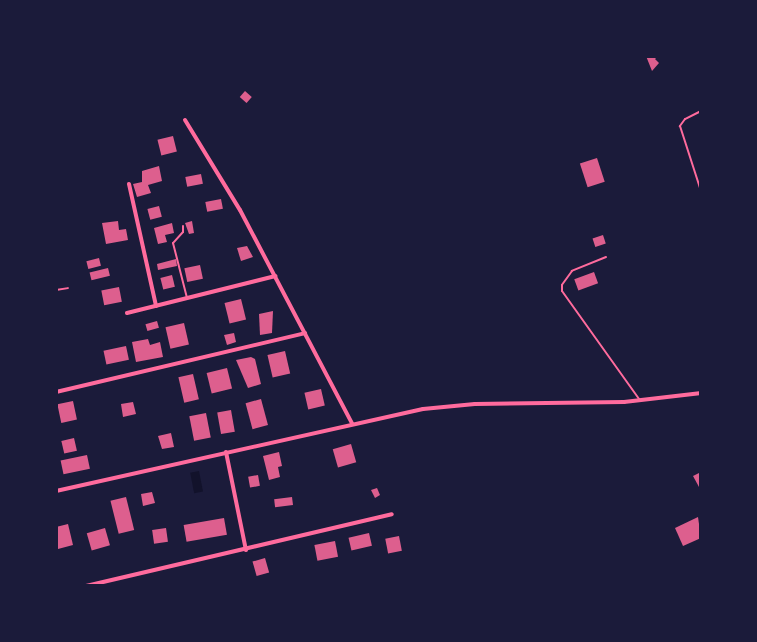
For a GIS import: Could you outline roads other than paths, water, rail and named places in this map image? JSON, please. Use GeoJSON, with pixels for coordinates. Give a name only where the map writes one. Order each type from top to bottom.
{"type":"FeatureCollection","features":[{"type":"Feature","properties":{"kind":"street"},"geometry":{"type":"LineString","coordinates":[[185,120],[240,210],[352,423]]}},
{"type":"Feature","properties":{"kind":"street"},"geometry":{"type":"LineString","coordinates":[[129,184],[156,306]]}},
{"type":"Feature","properties":{"kind":"street"},"geometry":{"type":"LineString","coordinates":[[127,313],[275,276]]}},
{"type":"Feature","properties":{"kind":"street"},"geometry":{"type":"LineString","coordinates":[[56,392],[305,333]]}},
{"type":"Feature","properties":{"kind":"street"},"geometry":{"type":"LineString","coordinates":[[56,491],[352,423],[449,406],[640,401],[701,394]]}},
{"type":"Feature","properties":{"kind":"street"},"geometry":{"type":"LineString","coordinates":[[226,452],[246,550]]}},
{"type":"Feature","properties":{"kind":"street"},"geometry":{"type":"LineString","coordinates":[[86,586],[246,550],[392,514]]}},
{"type":"Feature","properties":{"kind":"lane"},"geometry":{"type":"LineString","coordinates":[[701,111],[684,120],[680,131],[701,191]]}},
{"type":"Feature","properties":{"kind":"lane"},"geometry":{"type":"LineString","coordinates":[[183,226],[183,232],[173,244],[187,298]]}},
{"type":"Feature","properties":{"kind":"lane"},"geometry":{"type":"LineString","coordinates":[[606,257],[572,271],[562,284],[562,291],[640,401]]}},
{"type":"Feature","properties":{"kind":"lane"},"geometry":{"type":"LineString","coordinates":[[56,290],[68,288]]}}]}
